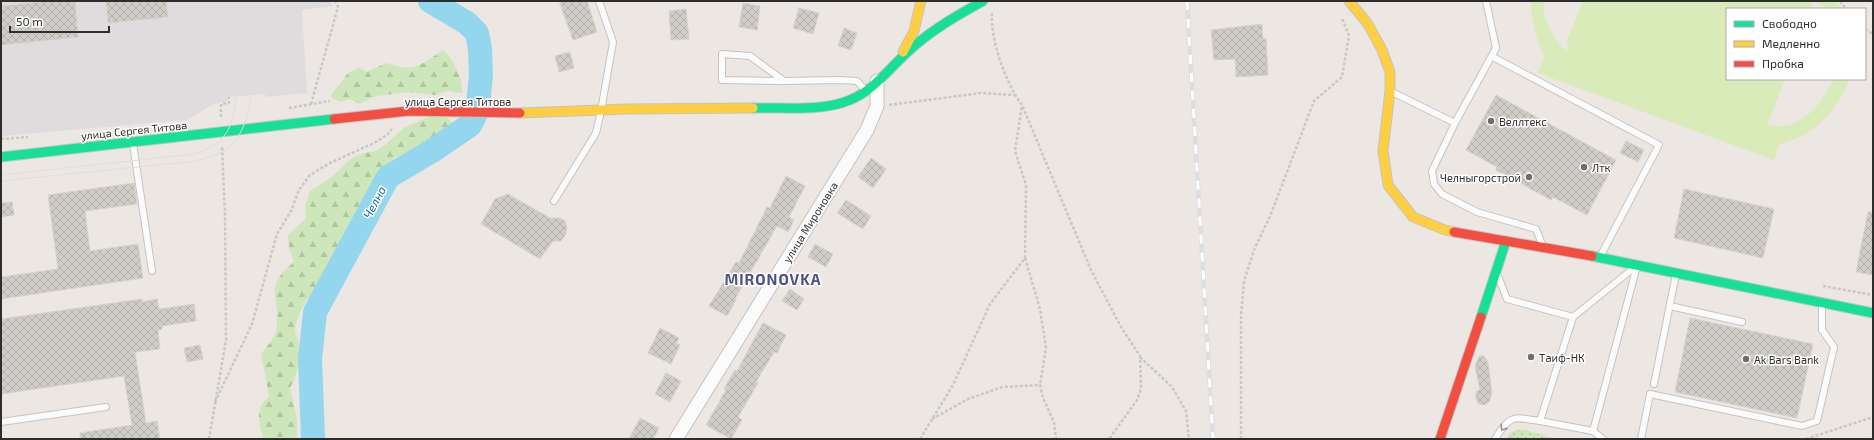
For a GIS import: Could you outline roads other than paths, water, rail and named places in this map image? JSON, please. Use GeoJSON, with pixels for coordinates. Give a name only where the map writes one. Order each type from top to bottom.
{"type":"FeatureCollection","features":[{"type":"Feature","properties":{"kind":"street"},"geometry":{"type":"LineString","coordinates":[[900,58],[914,32],[922,1]]}},
{"type":"Feature","properties":{"kind":"street"},"geometry":{"type":"LineString","coordinates":[[900,58],[935,30],[983,1]]}},
{"type":"Feature","properties":{"kind":"street"},"geometry":{"type":"LineString","coordinates":[[1349,1],[1368,24],[1382,50],[1390,72],[1390,91],[1383,151],[1388,185],[1413,217],[1445,230],[1600,257],[1873,313]]}},
{"type":"Feature","properties":{"kind":"street","name":"улица Сергея Титова"},"geometry":{"type":"LineString","coordinates":[[1,157],[406,112],[518,113],[819,107],[852,100],[866,91],[900,58]]}},
{"type":"Feature","properties":{"kind":"street","name":"улица Мироновка"},"geometry":{"type":"LineString","coordinates":[[676,439],[867,130],[877,106],[877,81]]}},
{"type":"Feature","properties":{"kind":"street"},"geometry":{"type":"LineString","coordinates":[[1440,439],[1506,241]]}},
{"type":"Feature","properties":{"kind":"lane"},"geometry":{"type":"LineString","coordinates":[[554,200],[596,133],[601,111],[613,42],[599,1]]}},
{"type":"Feature","properties":{"kind":"lane"},"geometry":{"type":"LineString","coordinates":[[1486,1],[1496,48],[1493,57],[1455,123],[1432,171],[1434,184],[1442,194],[1477,212],[1536,229],[1543,246]]}},
{"type":"Feature","properties":{"kind":"lane"},"geometry":{"type":"LineString","coordinates":[[784,81],[750,56],[722,54],[722,80],[784,81],[840,80],[857,81],[866,91]]}},
{"type":"Feature","properties":{"kind":"lane"},"geometry":{"type":"LineString","coordinates":[[1493,57],[1659,145],[1600,257]]}},
{"type":"Feature","properties":{"kind":"lane"},"geometry":{"type":"LineString","coordinates":[[1390,91],[1455,123]]}},
{"type":"Feature","properties":{"kind":"lane"},"geometry":{"type":"LineString","coordinates":[[133,142],[152,271]]}},
{"type":"Feature","properties":{"kind":"lane"},"geometry":{"type":"LineString","coordinates":[[1540,421],[1573,317],[1638,265]]}},
{"type":"Feature","properties":{"kind":"lane"},"geometry":{"type":"LineString","coordinates":[[1593,431],[1638,265]]}},
{"type":"Feature","properties":{"kind":"lane"},"geometry":{"type":"LineString","coordinates":[[1496,271],[1507,299],[1573,317]]}},
{"type":"Feature","properties":{"kind":"lane"},"geometry":{"type":"LineString","coordinates":[[1654,384],[1676,273]]}},
{"type":"Feature","properties":{"kind":"lane"},"geometry":{"type":"LineString","coordinates":[[1641,439],[1650,394],[1802,426],[1817,422],[1834,347],[1822,330],[1822,303]]}},
{"type":"Feature","properties":{"kind":"lane"},"geometry":{"type":"LineString","coordinates":[[1670,306],[1742,322]]}},
{"type":"Feature","properties":{"kind":"lane"},"geometry":{"type":"LineString","coordinates":[[1,422],[106,407]]}},
{"type":"Feature","properties":{"kind":"lane"},"geometry":{"type":"LineString","coordinates":[[1496,439],[1508,421],[1515,417],[1593,431],[1603,439]]}},
{"type":"Feature","properties":{"kind":"waterway","name":"Челна"},"geometry":{"type":"LineString","coordinates":[[313,439],[310,359],[315,312],[388,177],[432,151],[470,125],[477,112],[481,76],[480,49],[477,33],[467,23],[430,1]]}},
{"type":"Feature","properties":{"kind":"tram line"},"geometry":{"type":"LineString","coordinates":[[1,181],[196,161],[214,156],[228,148],[239,136],[246,120],[251,95]]}},
{"type":"Feature","properties":{"kind":"tram line"},"geometry":{"type":"LineString","coordinates":[[1,175],[195,154],[214,145],[226,133],[233,117],[236,96]]}},
{"type":"Feature","properties":{"kind":"tram line"},"geometry":{"type":"LineString","coordinates":[[1861,439],[1873,435]]}},
{"type":"Feature","properties":{"kind":"railway"},"geometry":{"type":"LineString","coordinates":[[1187,1],[1213,439]]}},
{"type":"Feature","properties":{"kind":"place","name":"Веллтекс"},"geometry":{"type":"Point","coordinates":[1491,121]}},
{"type":"Feature","properties":{"kind":"place","name":"Лтк"},"geometry":{"type":"Point","coordinates":[1584,167]}},
{"type":"Feature","properties":{"kind":"place","name":"Челныгорстрой"},"geometry":{"type":"Point","coordinates":[1529,177]}},
{"type":"Feature","properties":{"kind":"place","name":"Таиф-НК"},"geometry":{"type":"Point","coordinates":[1531,357]}},
{"type":"Feature","properties":{"kind":"place","name":"Ak Bars Bank"},"geometry":{"type":"Point","coordinates":[1746,359]}},
{"type":"Feature","properties":{"kind":"district","name":"MIRONOVKA"},"geometry":{"type":"Point","coordinates":[773,279]}}]}
